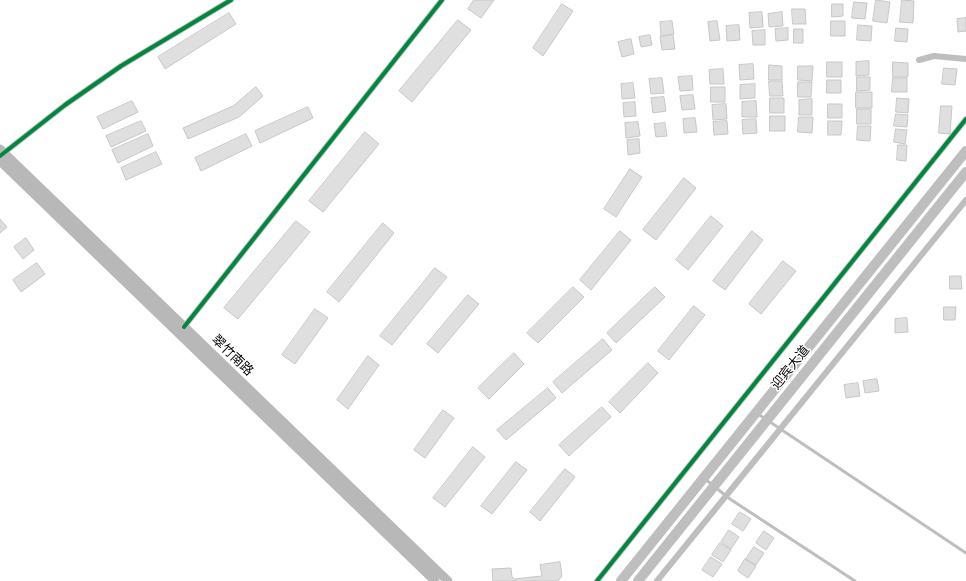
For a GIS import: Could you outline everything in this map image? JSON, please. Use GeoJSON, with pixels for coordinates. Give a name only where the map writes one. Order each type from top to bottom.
{"type":"FeatureCollection","features":[{"type":"Feature","properties":{"kind":"main road","name":"迎宾大道"},"geometry":{"type":"LineString","coordinates":[[622,581],[966,150]]}},
{"type":"Feature","properties":{"kind":"main road","name":"翠竹南路"},"geometry":{"type":"LineString","coordinates":[[1,154],[184,327],[448,581]]}},
{"type":"Feature","properties":{"kind":"main road","name":"翠竹南路"},"geometry":{"type":"LineString","coordinates":[[1,154],[435,581]]}},
{"type":"Feature","properties":{"kind":"main road","name":"迎宾大道"},"geometry":{"type":"LineString","coordinates":[[638,581],[966,172]]}},
{"type":"Feature","properties":{"kind":"street"},"geometry":{"type":"LineString","coordinates":[[1,154],[65,105],[122,66],[231,0]]}},
{"type":"Feature","properties":{"kind":"street"},"geometry":{"type":"LineString","coordinates":[[184,327],[442,0]]}},
{"type":"Feature","properties":{"kind":"street"},"geometry":{"type":"LineString","coordinates":[[919,60],[934,56],[966,59]]}},
{"type":"Feature","properties":{"kind":"street"},"geometry":{"type":"LineString","coordinates":[[597,581],[966,119]]}},
{"type":"Feature","properties":{"kind":"street"},"geometry":{"type":"LineString","coordinates":[[657,581],[966,200]]}},
{"type":"Feature","properties":{"kind":"lane"},"geometry":{"type":"LineString","coordinates":[[756,412],[766,421],[966,554]]}},
{"type":"Feature","properties":{"kind":"lane"},"geometry":{"type":"LineString","coordinates":[[703,478],[854,581]]}},
{"type":"Feature","properties":{"kind":"building"},"geometry":{"type":"Polygon","coordinates":[[[474,0],[494,0],[481,18],[468,9],[474,0]]]}},
{"type":"Feature","properties":{"kind":"building"},"geometry":{"type":"Polygon","coordinates":[[[876,0],[890,2],[887,23],[873,21],[876,0]]]}},
{"type":"Feature","properties":{"kind":"building"},"geometry":{"type":"Polygon","coordinates":[[[902,0],[914,1],[913,23],[900,22],[902,0]]]}},
{"type":"Feature","properties":{"kind":"building"},"geometry":{"type":"Polygon","coordinates":[[[854,2],[867,3],[865,19],[852,18],[854,2]]]}},
{"type":"Feature","properties":{"kind":"building"},"geometry":{"type":"Polygon","coordinates":[[[562,4],[573,11],[543,56],[533,48],[562,4]]]}},
{"type":"Feature","properties":{"kind":"building"},"geometry":{"type":"Polygon","coordinates":[[[832,4],[843,4],[843,16],[832,17],[832,4]]]}},
{"type":"Feature","properties":{"kind":"building"},"geometry":{"type":"Polygon","coordinates":[[[792,9],[805,9],[806,24],[793,24],[792,9]]]}},
{"type":"Feature","properties":{"kind":"building"},"geometry":{"type":"Polygon","coordinates":[[[762,12],[763,27],[750,28],[749,13],[762,12]]]}},
{"type":"Feature","properties":{"kind":"building"},"geometry":{"type":"Polygon","coordinates":[[[782,12],[783,26],[769,27],[768,14],[782,12]]]}},
{"type":"Feature","properties":{"kind":"building"},"geometry":{"type":"Polygon","coordinates":[[[229,13],[236,24],[165,69],[158,57],[229,13]]]}},
{"type":"Feature","properties":{"kind":"building"},"geometry":{"type":"Polygon","coordinates":[[[966,18],[966,31],[958,32],[957,19],[966,18]]]}},
{"type":"Feature","properties":{"kind":"building"},"geometry":{"type":"Polygon","coordinates":[[[458,20],[471,30],[412,102],[399,91],[458,20]]]}},
{"type":"Feature","properties":{"kind":"building"},"geometry":{"type":"Polygon","coordinates":[[[672,21],[674,34],[661,36],[660,22],[672,21]]]}},
{"type":"Feature","properties":{"kind":"building"},"geometry":{"type":"Polygon","coordinates":[[[717,21],[720,40],[710,41],[708,22],[717,21]]]}},
{"type":"Feature","properties":{"kind":"building"},"geometry":{"type":"Polygon","coordinates":[[[831,21],[845,21],[845,36],[831,36],[831,21]]]}},
{"type":"Feature","properties":{"kind":"building"},"geometry":{"type":"Polygon","coordinates":[[[739,25],[740,40],[727,41],[726,26],[739,25]]]}},
{"type":"Feature","properties":{"kind":"building"},"geometry":{"type":"Polygon","coordinates":[[[858,25],[872,26],[871,41],[857,40],[858,25]]]}},
{"type":"Feature","properties":{"kind":"building"},"geometry":{"type":"Polygon","coordinates":[[[788,28],[788,40],[776,41],[775,29],[788,28]]]}},
{"type":"Feature","properties":{"kind":"building"},"geometry":{"type":"Polygon","coordinates":[[[896,28],[908,29],[907,42],[895,41],[896,28]]]}},
{"type":"Feature","properties":{"kind":"building"},"geometry":{"type":"Polygon","coordinates":[[[794,29],[803,29],[803,43],[794,43],[794,29]]]}},
{"type":"Feature","properties":{"kind":"building"},"geometry":{"type":"Polygon","coordinates":[[[765,30],[765,45],[753,45],[752,31],[765,30]]]}},
{"type":"Feature","properties":{"kind":"building"},"geometry":{"type":"Polygon","coordinates":[[[650,35],[652,45],[641,47],[639,37],[650,35]]]}},
{"type":"Feature","properties":{"kind":"building"},"geometry":{"type":"Polygon","coordinates":[[[673,35],[675,49],[662,50],[660,37],[673,35]]]}},
{"type":"Feature","properties":{"kind":"building"},"geometry":{"type":"Polygon","coordinates":[[[631,39],[634,54],[622,57],[618,42],[631,39]]]}},
{"type":"Feature","properties":{"kind":"building"},"geometry":{"type":"Polygon","coordinates":[[[869,61],[869,75],[856,76],[856,62],[869,61]]]}},
{"type":"Feature","properties":{"kind":"building"},"geometry":{"type":"Polygon","coordinates":[[[827,62],[842,62],[842,77],[827,77],[827,62]]]}},
{"type":"Feature","properties":{"kind":"building"},"geometry":{"type":"Polygon","coordinates":[[[893,62],[908,63],[908,77],[893,77],[893,62]]]}},
{"type":"Feature","properties":{"kind":"building"},"geometry":{"type":"Polygon","coordinates":[[[753,64],[754,79],[740,80],[739,65],[753,64]]]}},
{"type":"Feature","properties":{"kind":"building"},"geometry":{"type":"Polygon","coordinates":[[[769,65],[782,66],[782,80],[769,80],[769,65]]]}},
{"type":"Feature","properties":{"kind":"building"},"geometry":{"type":"Polygon","coordinates":[[[798,66],[813,66],[812,81],[798,80],[798,66]]]}},
{"type":"Feature","properties":{"kind":"building"},"geometry":{"type":"Polygon","coordinates":[[[944,68],[957,69],[955,85],[942,84],[944,68]]]}},
{"type":"Feature","properties":{"kind":"building"},"geometry":{"type":"Polygon","coordinates":[[[723,69],[724,84],[710,84],[709,70],[723,69]]]}},
{"type":"Feature","properties":{"kind":"building"},"geometry":{"type":"Polygon","coordinates":[[[692,76],[693,90],[680,91],[678,77],[692,76]]]}},
{"type":"Feature","properties":{"kind":"building"},"geometry":{"type":"Polygon","coordinates":[[[857,77],[870,77],[870,90],[857,91],[857,77]]]}},
{"type":"Feature","properties":{"kind":"building"},"geometry":{"type":"Polygon","coordinates":[[[662,78],[664,93],[651,94],[649,79],[662,78]]]}},
{"type":"Feature","properties":{"kind":"building"},"geometry":{"type":"Polygon","coordinates":[[[893,78],[907,78],[907,92],[892,92],[893,78]]]}},
{"type":"Feature","properties":{"kind":"building"},"geometry":{"type":"Polygon","coordinates":[[[827,80],[841,80],[841,93],[827,93],[827,80]]]}},
{"type":"Feature","properties":{"kind":"building"},"geometry":{"type":"Polygon","coordinates":[[[769,81],[782,81],[783,96],[770,96],[769,81]]]}},
{"type":"Feature","properties":{"kind":"building"},"geometry":{"type":"Polygon","coordinates":[[[798,82],[812,82],[811,97],[798,97],[798,82]]]}},
{"type":"Feature","properties":{"kind":"building"},"geometry":{"type":"Polygon","coordinates":[[[633,83],[635,98],[622,99],[621,84],[633,83]]]}},
{"type":"Feature","properties":{"kind":"building"},"geometry":{"type":"Polygon","coordinates":[[[755,84],[755,98],[740,99],[740,85],[755,84]]]}},
{"type":"Feature","properties":{"kind":"building"},"geometry":{"type":"Polygon","coordinates":[[[256,87],[263,96],[239,117],[188,139],[183,128],[233,106],[256,87]]]}},
{"type":"Feature","properties":{"kind":"building"},"geometry":{"type":"Polygon","coordinates":[[[711,87],[725,87],[725,102],[711,102],[711,87]]]}},
{"type":"Feature","properties":{"kind":"building"},"geometry":{"type":"Polygon","coordinates":[[[856,92],[872,92],[872,108],[856,108],[856,92]]]}},
{"type":"Feature","properties":{"kind":"building"},"geometry":{"type":"Polygon","coordinates":[[[693,95],[695,109],[682,110],[680,96],[693,95]]]}},
{"type":"Feature","properties":{"kind":"building"},"geometry":{"type":"Polygon","coordinates":[[[664,97],[666,111],[653,113],[651,98],[664,97]]]}},
{"type":"Feature","properties":{"kind":"building"},"geometry":{"type":"Polygon","coordinates":[[[770,98],[784,98],[784,113],[770,113],[770,98]]]}},
{"type":"Feature","properties":{"kind":"building"},"geometry":{"type":"Polygon","coordinates":[[[897,98],[909,99],[908,113],[896,112],[897,98]]]}},
{"type":"Feature","properties":{"kind":"building"},"geometry":{"type":"Polygon","coordinates":[[[812,99],[812,115],[799,115],[799,100],[812,99]]]}},
{"type":"Feature","properties":{"kind":"building"},"geometry":{"type":"Polygon","coordinates":[[[132,101],[138,112],[103,129],[97,117],[132,101]]]}},
{"type":"Feature","properties":{"kind":"building"},"geometry":{"type":"Polygon","coordinates":[[[756,101],[757,117],[742,117],[742,102],[756,101]]]}},
{"type":"Feature","properties":{"kind":"building"},"geometry":{"type":"Polygon","coordinates":[[[635,102],[636,116],[624,117],[623,103],[635,102]]]}},
{"type":"Feature","properties":{"kind":"building"},"geometry":{"type":"Polygon","coordinates":[[[726,104],[727,119],[713,120],[712,105],[726,104]]]}},
{"type":"Feature","properties":{"kind":"building"},"geometry":{"type":"Polygon","coordinates":[[[828,104],[842,104],[842,118],[828,118],[828,104]]]}},
{"type":"Feature","properties":{"kind":"building"},"geometry":{"type":"Polygon","coordinates":[[[941,106],[952,106],[950,134],[939,133],[941,106]]]}},
{"type":"Feature","properties":{"kind":"building"},"geometry":{"type":"Polygon","coordinates":[[[308,107],[313,118],[260,143],[255,131],[308,107]]]}},
{"type":"Feature","properties":{"kind":"building"},"geometry":{"type":"Polygon","coordinates":[[[857,109],[871,109],[871,124],[857,124],[857,109]]]}},
{"type":"Feature","properties":{"kind":"building"},"geometry":{"type":"Polygon","coordinates":[[[896,114],[908,115],[907,127],[894,126],[896,114]]]}},
{"type":"Feature","properties":{"kind":"building"},"geometry":{"type":"Polygon","coordinates":[[[770,116],[785,116],[785,131],[770,131],[770,116]]]}},
{"type":"Feature","properties":{"kind":"building"},"geometry":{"type":"Polygon","coordinates":[[[799,117],[813,117],[812,133],[798,132],[799,117]]]}},
{"type":"Feature","properties":{"kind":"building"},"geometry":{"type":"Polygon","coordinates":[[[695,118],[697,132],[684,133],[683,119],[695,118]]]}},
{"type":"Feature","properties":{"kind":"building"},"geometry":{"type":"Polygon","coordinates":[[[756,119],[757,133],[743,134],[742,120],[756,119]]]}},
{"type":"Feature","properties":{"kind":"building"},"geometry":{"type":"Polygon","coordinates":[[[141,121],[146,131],[111,147],[106,136],[141,121]]]}},
{"type":"Feature","properties":{"kind":"building"},"geometry":{"type":"Polygon","coordinates":[[[727,121],[728,134],[714,135],[713,122],[727,121]]]}},
{"type":"Feature","properties":{"kind":"building"},"geometry":{"type":"Polygon","coordinates":[[[828,121],[842,121],[841,135],[828,135],[828,121]]]}},
{"type":"Feature","properties":{"kind":"building"},"geometry":{"type":"Polygon","coordinates":[[[638,122],[640,136],[626,138],[625,123],[638,122]]]}},
{"type":"Feature","properties":{"kind":"building"},"geometry":{"type":"Polygon","coordinates":[[[665,123],[667,136],[656,137],[654,124],[665,123]]]}},
{"type":"Feature","properties":{"kind":"building"},"geometry":{"type":"Polygon","coordinates":[[[858,126],[871,126],[870,141],[857,140],[858,126]]]}},
{"type":"Feature","properties":{"kind":"building"},"geometry":{"type":"Polygon","coordinates":[[[896,129],[907,130],[905,144],[894,142],[896,129]]]}},
{"type":"Feature","properties":{"kind":"building"},"geometry":{"type":"Polygon","coordinates":[[[365,132],[379,144],[323,212],[309,201],[365,132]]]}},
{"type":"Feature","properties":{"kind":"building"},"geometry":{"type":"Polygon","coordinates":[[[148,134],[153,146],[118,163],[112,150],[148,134]]]}},
{"type":"Feature","properties":{"kind":"building"},"geometry":{"type":"Polygon","coordinates":[[[246,134],[252,146],[201,171],[195,158],[246,134]]]}},
{"type":"Feature","properties":{"kind":"building"},"geometry":{"type":"Polygon","coordinates":[[[639,139],[640,153],[628,155],[627,140],[639,139]]]}},
{"type":"Feature","properties":{"kind":"building"},"geometry":{"type":"Polygon","coordinates":[[[898,145],[907,145],[906,161],[897,160],[898,145]]]}},
{"type":"Feature","properties":{"kind":"building"},"geometry":{"type":"Polygon","coordinates":[[[156,152],[162,164],[126,180],[121,168],[156,152]]]}},
{"type":"Feature","properties":{"kind":"building"},"geometry":{"type":"Polygon","coordinates":[[[630,169],[642,177],[616,217],[604,209],[630,169]]]}},
{"type":"Feature","properties":{"kind":"building"},"geometry":{"type":"Polygon","coordinates":[[[684,178],[696,188],[656,240],[643,230],[684,178]]]}},
{"type":"Feature","properties":{"kind":"building"},"geometry":{"type":"Polygon","coordinates":[[[711,216],[723,226],[688,270],[676,260],[711,216]]]}},
{"type":"Feature","properties":{"kind":"building"},"geometry":{"type":"Polygon","coordinates":[[[0,219],[7,227],[0,233],[0,219]]]}},
{"type":"Feature","properties":{"kind":"building"},"geometry":{"type":"Polygon","coordinates":[[[296,221],[310,232],[238,319],[224,308],[296,221]]]}},
{"type":"Feature","properties":{"kind":"building"},"geometry":{"type":"Polygon","coordinates":[[[383,223],[394,233],[339,302],[327,292],[383,223]]]}},
{"type":"Feature","properties":{"kind":"building"},"geometry":{"type":"Polygon","coordinates":[[[620,231],[631,240],[591,290],[580,280],[620,231]]]}},
{"type":"Feature","properties":{"kind":"building"},"geometry":{"type":"Polygon","coordinates":[[[752,231],[763,240],[725,290],[713,281],[752,231]]]}},
{"type":"Feature","properties":{"kind":"building"},"geometry":{"type":"Polygon","coordinates":[[[26,238],[34,250],[23,259],[14,247],[26,238]]]}},
{"type":"Feature","properties":{"kind":"building"},"geometry":{"type":"Polygon","coordinates":[[[783,261],[796,271],[761,314],[749,304],[783,261]]]}},
{"type":"Feature","properties":{"kind":"building"},"geometry":{"type":"Polygon","coordinates":[[[37,263],[45,274],[21,292],[13,280],[37,263]]]}},
{"type":"Feature","properties":{"kind":"building"},"geometry":{"type":"Polygon","coordinates":[[[435,268],[447,277],[392,345],[380,336],[435,268]]]}},
{"type":"Feature","properties":{"kind":"building"},"geometry":{"type":"Polygon","coordinates":[[[950,276],[961,276],[962,289],[950,289],[950,276]]]}},
{"type":"Feature","properties":{"kind":"building"},"geometry":{"type":"Polygon","coordinates":[[[573,287],[584,297],[538,343],[527,333],[573,287]]]}},
{"type":"Feature","properties":{"kind":"building"},"geometry":{"type":"Polygon","coordinates":[[[655,287],[665,297],[616,343],[607,333],[655,287]]]}},
{"type":"Feature","properties":{"kind":"building"},"geometry":{"type":"Polygon","coordinates":[[[468,295],[479,304],[438,353],[427,344],[468,295]]]}},
{"type":"Feature","properties":{"kind":"building"},"geometry":{"type":"Polygon","coordinates":[[[694,306],[705,315],[669,360],[658,351],[694,306]]]}},
{"type":"Feature","properties":{"kind":"building"},"geometry":{"type":"Polygon","coordinates":[[[944,307],[956,307],[955,320],[944,320],[944,307]]]}},
{"type":"Feature","properties":{"kind":"building"},"geometry":{"type":"Polygon","coordinates":[[[315,309],[328,318],[295,364],[282,355],[315,309]]]}},
{"type":"Feature","properties":{"kind":"building"},"geometry":{"type":"Polygon","coordinates":[[[907,318],[908,332],[895,333],[895,319],[907,318]]]}},
{"type":"Feature","properties":{"kind":"building"},"geometry":{"type":"Polygon","coordinates":[[[603,339],[612,350],[562,393],[553,382],[603,339]]]}},
{"type":"Feature","properties":{"kind":"building"},"geometry":{"type":"Polygon","coordinates":[[[514,353],[524,364],[489,399],[478,388],[514,353]]]}},
{"type":"Feature","properties":{"kind":"building"},"geometry":{"type":"Polygon","coordinates":[[[368,356],[379,365],[348,409],[337,400],[368,356]]]}},
{"type":"Feature","properties":{"kind":"building"},"geometry":{"type":"Polygon","coordinates":[[[648,363],[658,373],[620,413],[609,402],[648,363]]]}},
{"type":"Feature","properties":{"kind":"building"},"geometry":{"type":"Polygon","coordinates":[[[877,379],[879,391],[865,393],[863,381],[877,379]]]}},
{"type":"Feature","properties":{"kind":"building"},"geometry":{"type":"Polygon","coordinates":[[[858,383],[860,396],[846,398],[844,385],[858,383]]]}},
{"type":"Feature","properties":{"kind":"building"},"geometry":{"type":"Polygon","coordinates":[[[548,388],[556,398],[506,440],[497,430],[548,388]]]}},
{"type":"Feature","properties":{"kind":"building"},"geometry":{"type":"Polygon","coordinates":[[[602,407],[611,417],[569,456],[559,445],[602,407]]]}},
{"type":"Feature","properties":{"kind":"building"},"geometry":{"type":"Polygon","coordinates":[[[443,410],[454,418],[425,458],[414,450],[443,410]]]}},
{"type":"Feature","properties":{"kind":"building"},"geometry":{"type":"Polygon","coordinates":[[[473,447],[485,457],[445,507],[433,498],[473,447]]]}},
{"type":"Feature","properties":{"kind":"building"},"geometry":{"type":"Polygon","coordinates":[[[516,462],[527,470],[492,514],[481,506],[516,462]]]}},
{"type":"Feature","properties":{"kind":"building"},"geometry":{"type":"Polygon","coordinates":[[[565,469],[575,477],[540,521],[530,512],[565,469]]]}},
{"type":"Feature","properties":{"kind":"building"},"geometry":{"type":"Polygon","coordinates":[[[740,512],[751,519],[743,531],[732,524],[740,512]]]}},
{"type":"Feature","properties":{"kind":"building"},"geometry":{"type":"Polygon","coordinates":[[[729,530],[739,537],[731,549],[721,542],[729,530]]]}},
{"type":"Feature","properties":{"kind":"building"},"geometry":{"type":"Polygon","coordinates":[[[764,531],[774,538],[766,550],[756,543],[764,531]]]}},
{"type":"Feature","properties":{"kind":"building"},"geometry":{"type":"Polygon","coordinates":[[[720,543],[731,550],[723,562],[712,555],[720,543]]]}},
{"type":"Feature","properties":{"kind":"building"},"geometry":{"type":"Polygon","coordinates":[[[754,547],[764,553],[756,565],[746,559],[754,547]]]}},
{"type":"Feature","properties":{"kind":"building"},"geometry":{"type":"Polygon","coordinates":[[[711,557],[722,564],[713,577],[702,570],[711,557]]]}},
{"type":"Feature","properties":{"kind":"building"},"geometry":{"type":"Polygon","coordinates":[[[745,559],[756,566],[748,578],[738,571],[745,559]]]}},
{"type":"Feature","properties":{"kind":"building"},"geometry":{"type":"Polygon","coordinates":[[[560,562],[562,576],[558,581],[493,581],[492,569],[511,568],[512,577],[514,579],[542,576],[540,565],[560,562]]]}},
{"type":"Feature","properties":{"kind":"cycle path"},"geometry":{"type":"LineString","coordinates":[[0,156],[65,105],[121,66],[231,0]]}},
{"type":"Feature","properties":{"kind":"cycle path"},"geometry":{"type":"LineString","coordinates":[[184,327],[442,0]]}},
{"type":"Feature","properties":{"kind":"cycle path"},"geometry":{"type":"LineString","coordinates":[[597,581],[966,119]]}}]}
